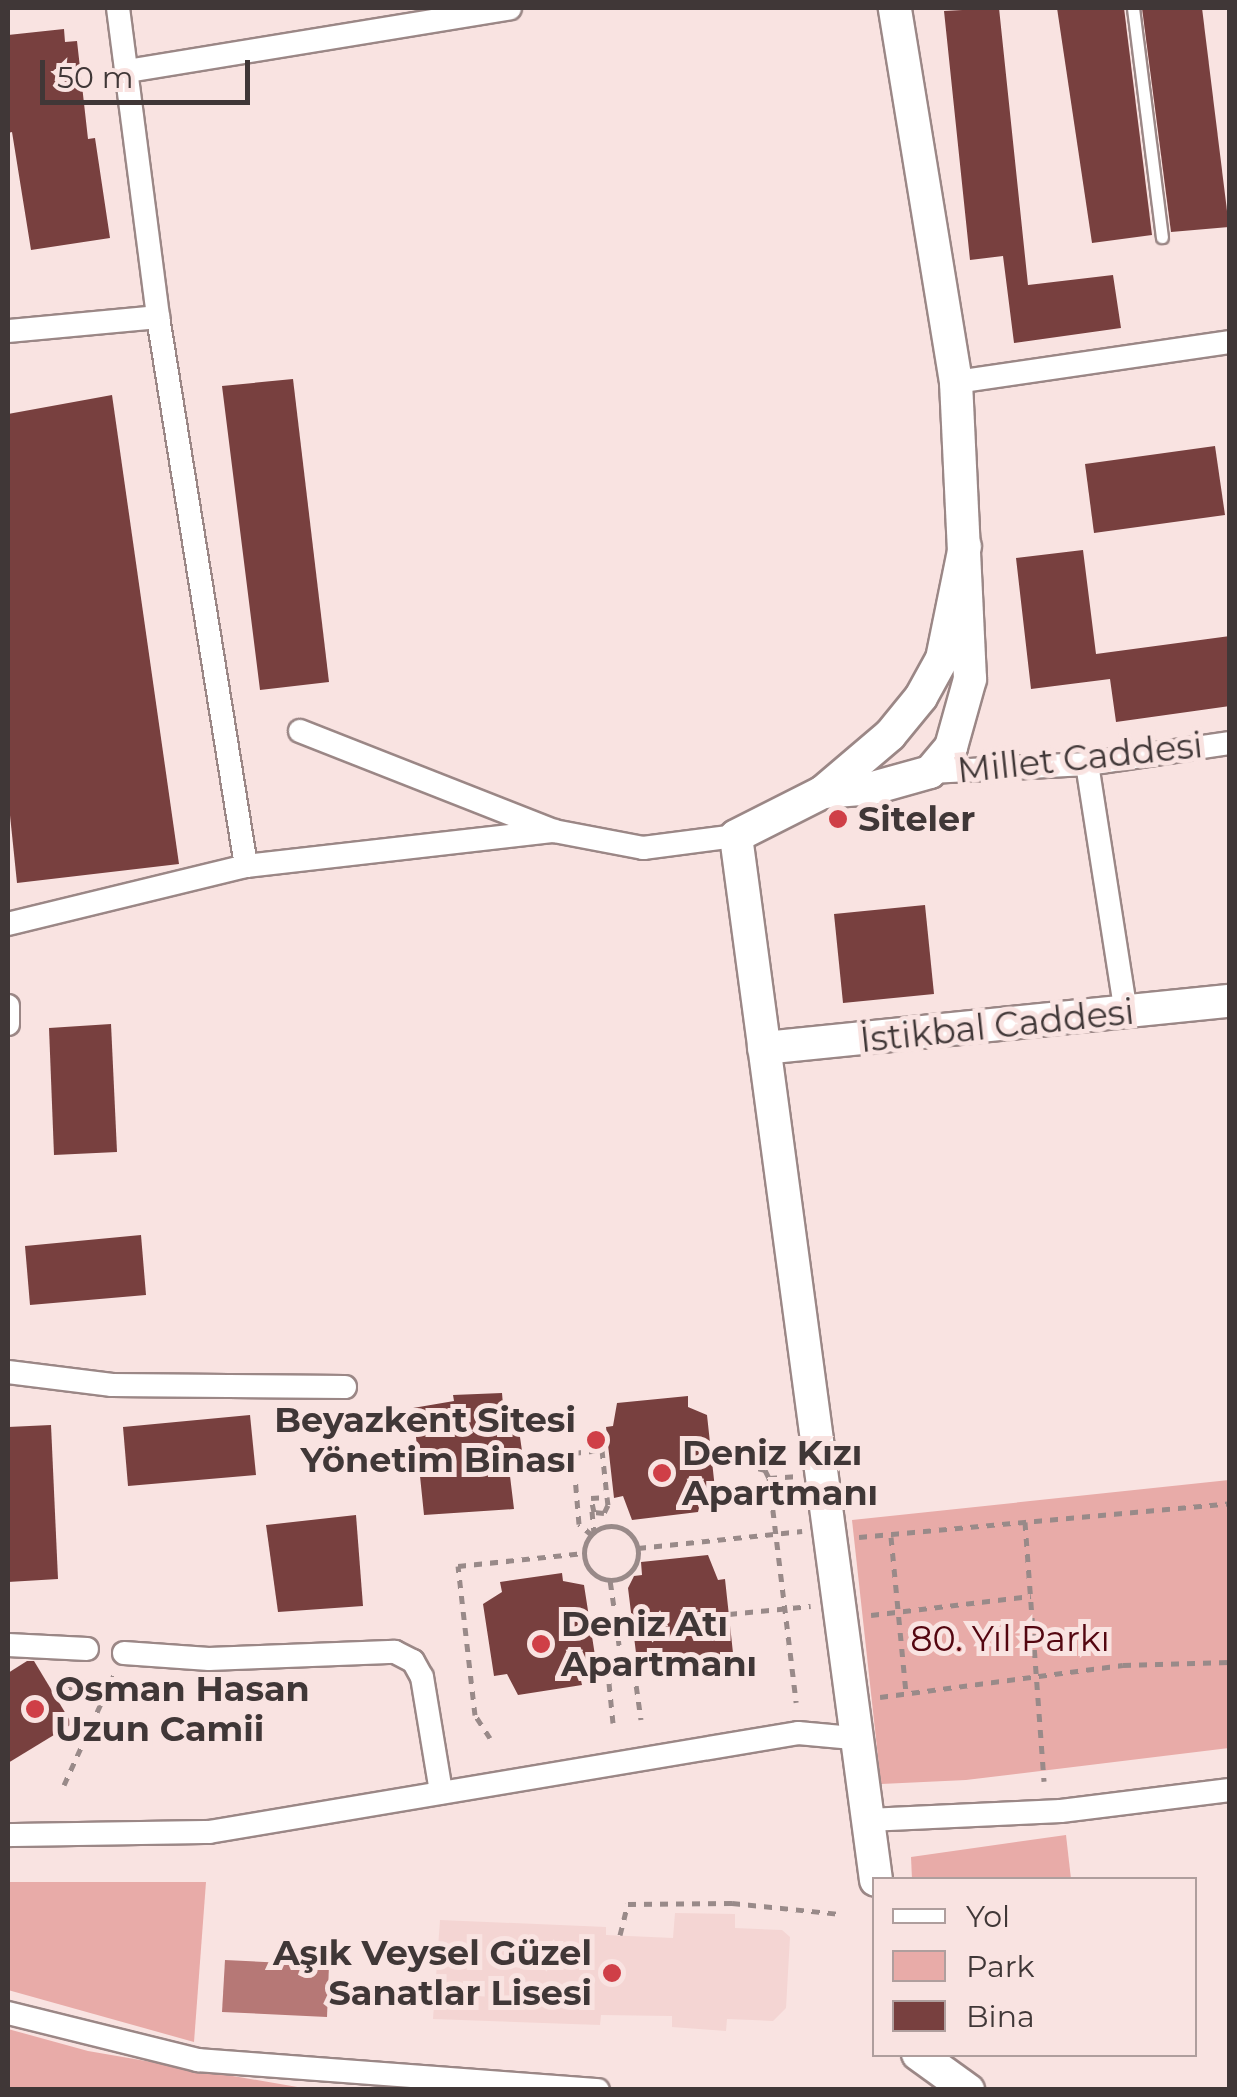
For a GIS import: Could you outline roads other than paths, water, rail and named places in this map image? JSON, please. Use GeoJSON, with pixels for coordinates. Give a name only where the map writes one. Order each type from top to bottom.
{"type":"FeatureCollection","features":[{"type":"Feature","properties":{"kind":"street"},"geometry":{"type":"LineString","coordinates":[[118,8],[158,317],[246,866]]}},
{"type":"Feature","properties":{"kind":"street"},"geometry":{"type":"LineString","coordinates":[[127,72],[510,8]]}},
{"type":"Feature","properties":{"kind":"street"},"geometry":{"type":"LineString","coordinates":[[823,792],[874,788],[930,772],[951,747],[970,679],[956,382],[896,8]]}},
{"type":"Feature","properties":{"kind":"street"},"geometry":{"type":"LineString","coordinates":[[8,331],[158,317]]}},
{"type":"Feature","properties":{"kind":"street"},"geometry":{"type":"LineString","coordinates":[[956,382],[1230,342]]}},
{"type":"Feature","properties":{"kind":"street"},"geometry":{"type":"LineString","coordinates":[[300,730],[554,831],[643,848],[736,836],[823,792],[890,735],[921,697],[942,659],[964,546]]}},
{"type":"Feature","properties":{"kind":"street","name":"Millet Caddesi"},"geometry":{"type":"LineString","coordinates":[[930,772],[1086,764],[1230,742]]}},
{"type":"Feature","properties":{"kind":"street"},"geometry":{"type":"LineString","coordinates":[[1086,764],[1126,1014]]}},
{"type":"Feature","properties":{"kind":"street"},"geometry":{"type":"LineString","coordinates":[[8,924],[246,866],[554,831]]}},
{"type":"Feature","properties":{"kind":"street"},"geometry":{"type":"LineString","coordinates":[[736,836],[853,1738],[876,1877]]}},
{"type":"Feature","properties":{"kind":"street","name":"İstikbal Caddesi"},"geometry":{"type":"LineString","coordinates":[[764,1048],[1230,1001]]}},
{"type":"Feature","properties":{"kind":"street"},"geometry":{"type":"LineString","coordinates":[[8,1006],[8,1024]]}},
{"type":"Feature","properties":{"kind":"street"},"geometry":{"type":"LineString","coordinates":[[8,1372],[112,1385],[345,1387]]}},
{"type":"Feature","properties":{"kind":"street"},"geometry":{"type":"LineString","coordinates":[[8,1645],[86,1649]]}},
{"type":"Feature","properties":{"kind":"street"},"geometry":{"type":"LineString","coordinates":[[124,1653],[209,1659],[395,1652],[413,1661],[422,1677],[441,1792]]}},
{"type":"Feature","properties":{"kind":"street"},"geometry":{"type":"LineString","coordinates":[[8,1835],[209,1832],[798,1734],[853,1738]]}},
{"type":"Feature","properties":{"kind":"street"},"geometry":{"type":"LineString","coordinates":[[868,1820],[1061,1811],[1230,1790]]}},
{"type":"Feature","properties":{"kind":"street"},"geometry":{"type":"LineString","coordinates":[[8,2013],[198,2060],[598,2090]]}},
{"type":"Feature","properties":{"kind":"street"},"geometry":{"type":"LineString","coordinates":[[922,2057],[968,2090]]}},
{"type":"Feature","properties":{"kind":"lane"},"geometry":{"type":"LineString","coordinates":[[1133,8],[1162,237]]}},
{"type":"Feature","properties":{"kind":"place","name":"Siteler"},"geometry":{"type":"Point","coordinates":[838,819]}},
{"type":"Feature","properties":{"kind":"place","name":"Beyazkent Sitesi Yönetim Binası"},"geometry":{"type":"Point","coordinates":[596,1440]}},
{"type":"Feature","properties":{"kind":"place","name":"Deniz Kızı Apartmanı"},"geometry":{"type":"Point","coordinates":[662,1473]}},
{"type":"Feature","properties":{"kind":"place","name":"Deniz Atı Apartmanı"},"geometry":{"type":"Point","coordinates":[541,1644]}},
{"type":"Feature","properties":{"kind":"place","name":"Osman Hasan Uzun Camii"},"geometry":{"type":"Point","coordinates":[35,1709]}},
{"type":"Feature","properties":{"kind":"place","name":"Aşık Veysel Güzel Sanatlar Lisesi"},"geometry":{"type":"Point","coordinates":[612,1973]}},
{"type":"Feature","properties":{"kind":"park label","name":"80. Yıl Parkı"},"geometry":{"type":"Point","coordinates":[1010,1639]}}]}
